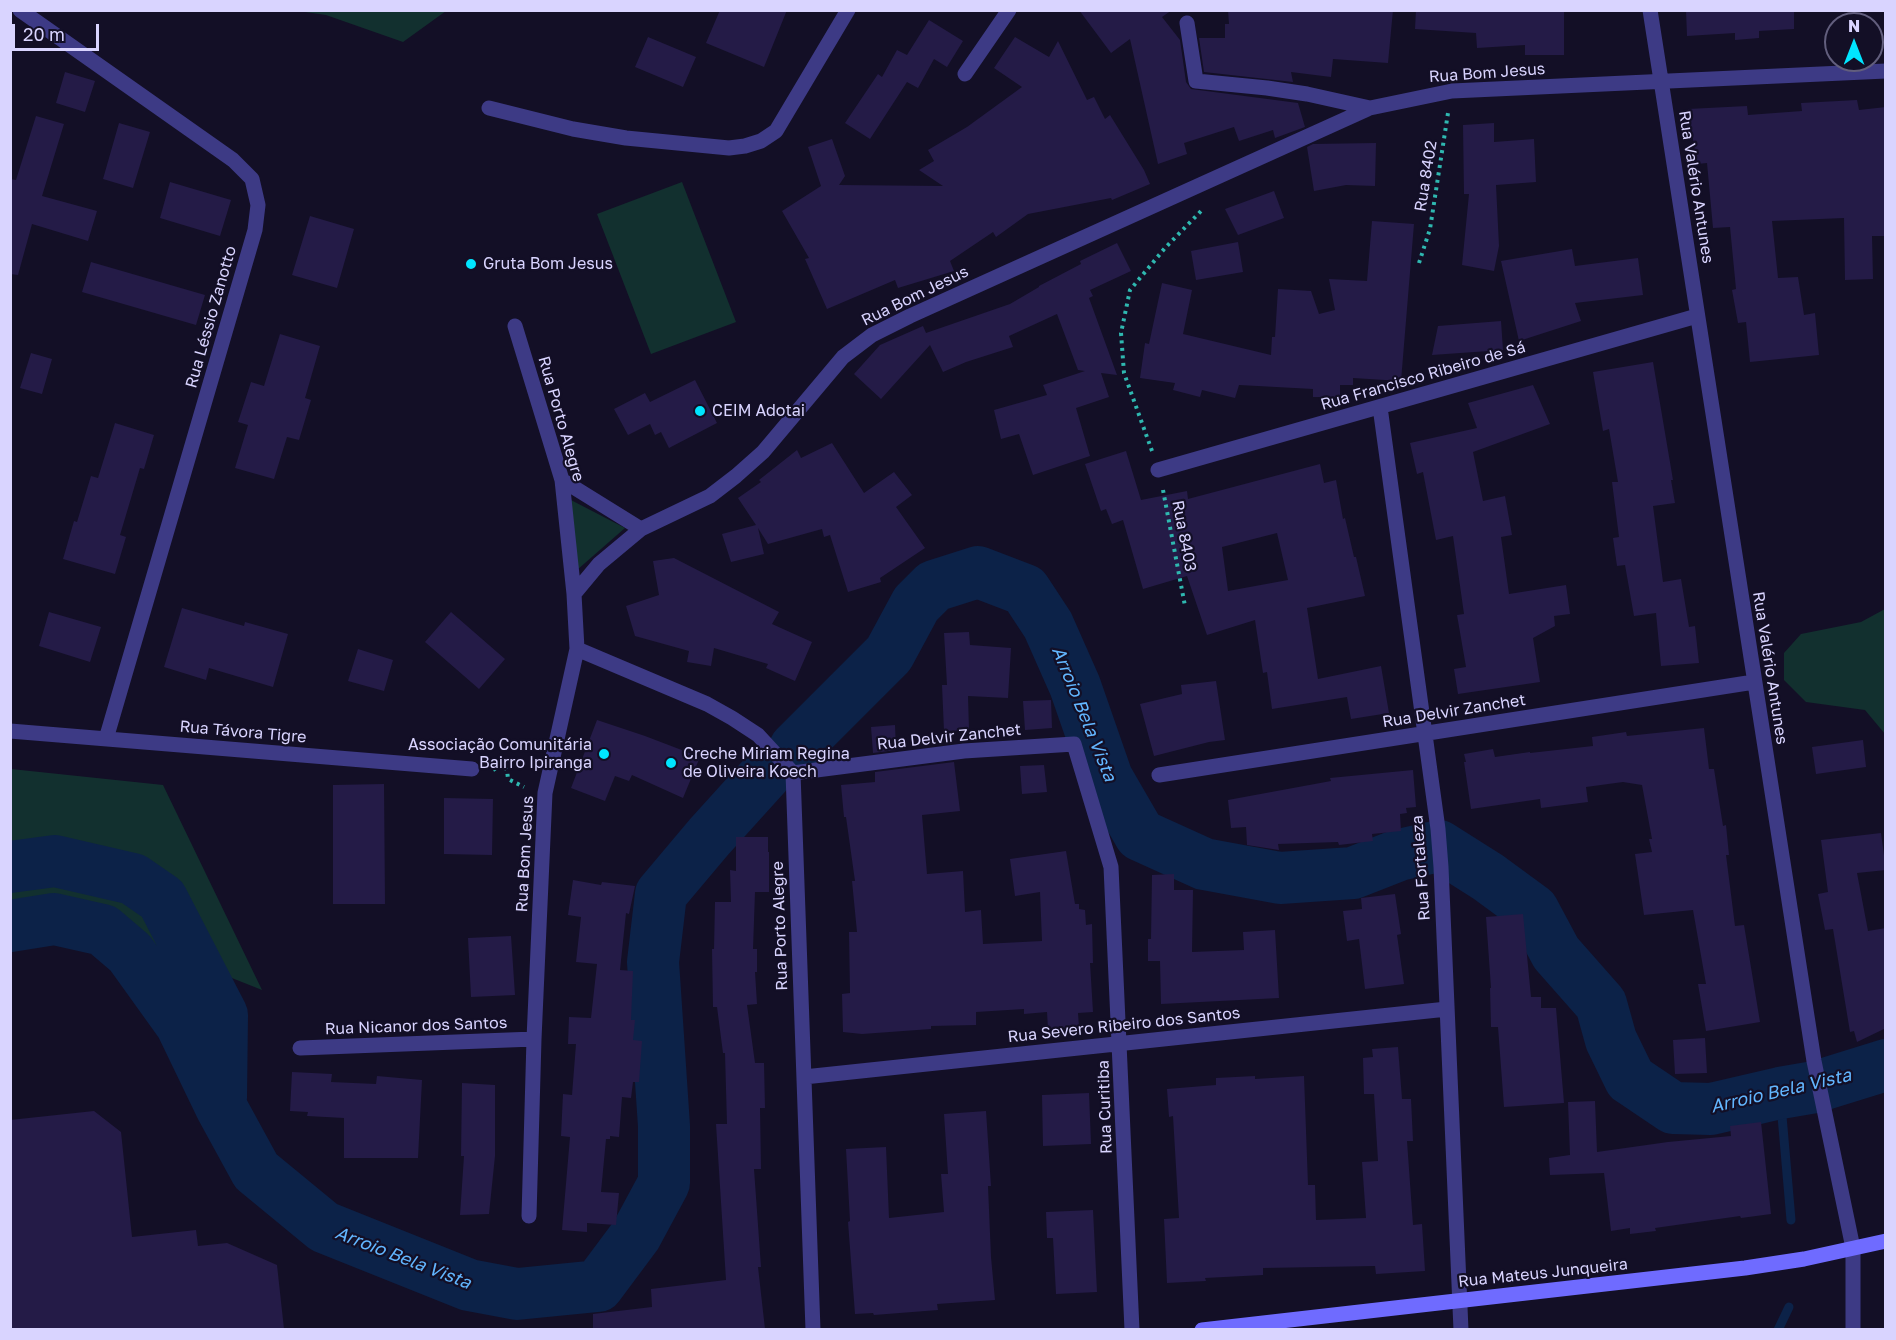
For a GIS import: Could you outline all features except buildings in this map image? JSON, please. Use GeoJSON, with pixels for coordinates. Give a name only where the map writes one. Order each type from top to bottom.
{"type":"FeatureCollection","features":[{"type":"Feature","properties":{"kind":"main road","name":"Rua Mateus Junqueira"},"geometry":{"type":"LineString","coordinates":[[1202,1329],[1745,1268],[1804,1259],[1886,1241]]}},
{"type":"Feature","properties":{"kind":"street","name":"Rua Léssio Zanotto"},"geometry":{"type":"LineString","coordinates":[[20,10],[233,160],[252,179],[258,205],[255,230],[106,739]]}},
{"type":"Feature","properties":{"kind":"street"},"geometry":{"type":"LineString","coordinates":[[489,108],[573,129],[626,138],[729,148],[745,146],[761,141],[776,131],[848,10]]}},
{"type":"Feature","properties":{"kind":"street"},"geometry":{"type":"LineString","coordinates":[[965,74],[1009,10]]}},
{"type":"Feature","properties":{"kind":"street","name":"Rua Valério Antunes"},"geometry":{"type":"LineString","coordinates":[[1650,10],[1814,1061],[1853,1248],[1853,1329]]}},
{"type":"Feature","properties":{"kind":"street"},"geometry":{"type":"LineString","coordinates":[[1187,23],[1196,81],[1277,89],[1370,108]]}},
{"type":"Feature","properties":{"kind":"street","name":"Rua Bom Jesus"},"geometry":{"type":"LineString","coordinates":[[529,1216],[545,793],[577,648],[574,594],[599,564],[641,529],[710,496],[736,476],[763,452],[843,357],[872,335],[931,306],[1370,108],[1452,91],[1886,71]]}},
{"type":"Feature","properties":{"kind":"street","name":"Rua Francisco Ribeiro de Sá"},"geometry":{"type":"LineString","coordinates":[[1158,470],[1697,316]]}},
{"type":"Feature","properties":{"kind":"street","name":"Rua Porto Alegre"},"geometry":{"type":"LineString","coordinates":[[515,326],[562,480],[574,594]]}},
{"type":"Feature","properties":{"kind":"street","name":"Rua Fortaleza"},"geometry":{"type":"LineString","coordinates":[[1380,407],[1438,829],[1461,1329]]}},
{"type":"Feature","properties":{"kind":"street"},"geometry":{"type":"LineString","coordinates":[[562,480],[641,529]]}},
{"type":"Feature","properties":{"kind":"street"},"geometry":{"type":"LineString","coordinates":[[577,648],[707,704],[732,718],[758,735],[793,773]]}},
{"type":"Feature","properties":{"kind":"street","name":"Rua Delvir Zanchet"},"geometry":{"type":"LineString","coordinates":[[1159,775],[1755,682]]}},
{"type":"Feature","properties":{"kind":"street","name":"Rua Távora Tigre"},"geometry":{"type":"LineString","coordinates":[[10,731],[472,769]]}},
{"type":"Feature","properties":{"kind":"street","name":"Rua Delvir Zanchet"},"geometry":{"type":"LineString","coordinates":[[793,773],[964,751],[1074,744]]}},
{"type":"Feature","properties":{"kind":"street","name":"Rua Curitiba"},"geometry":{"type":"LineString","coordinates":[[1074,744],[1111,867],[1132,1329]]}},
{"type":"Feature","properties":{"kind":"street","name":"Rua Porto Alegre"},"geometry":{"type":"LineString","coordinates":[[793,773],[813,1329]]}},
{"type":"Feature","properties":{"kind":"street","name":"Rua Severo Ribeiro dos Santos"},"geometry":{"type":"LineString","coordinates":[[804,1077],[1447,1009]]}},
{"type":"Feature","properties":{"kind":"street","name":"Rua Nicanor dos Santos"},"geometry":{"type":"LineString","coordinates":[[300,1048],[534,1039]]}},
{"type":"Feature","properties":{"kind":"path","name":"Rua 8402"},"geometry":{"type":"LineString","coordinates":[[1419,263],[1430,228],[1452,91]]}},
{"type":"Feature","properties":{"kind":"path","name":"Rua 8403"},"geometry":{"type":"LineString","coordinates":[[1185,606],[1158,470],[1124,373],[1121,333],[1130,290],[1165,248],[1206,206]]}},
{"type":"Feature","properties":{"kind":"path"},"geometry":{"type":"LineString","coordinates":[[472,769],[489,771],[502,764],[507,770],[508,779],[517,785],[545,793]]}},
{"type":"Feature","properties":{"kind":"green space"},"geometry":{"type":"Polygon","coordinates":[[[446,10],[403,42],[326,15],[298,11],[446,10]]]}},
{"type":"Feature","properties":{"kind":"green space"},"geometry":{"type":"Polygon","coordinates":[[[682,182],[736,322],[651,354],[597,214],[682,182]]]}},
{"type":"Feature","properties":{"kind":"green space"},"geometry":{"type":"Polygon","coordinates":[[[569,499],[625,528],[577,570],[569,499]]]}},
{"type":"Feature","properties":{"kind":"green space"},"geometry":{"type":"Polygon","coordinates":[[[1885,609],[1885,734],[1865,710],[1806,702],[1784,680],[1784,653],[1801,634],[1861,622],[1885,609]]]}},
{"type":"Feature","properties":{"kind":"green space"},"geometry":{"type":"Polygon","coordinates":[[[11,769],[163,785],[262,990],[31,898],[11,902],[11,769]]]}},
{"type":"Feature","properties":{"kind":"waterway","name":"Arroio Bela Vista"},"geometry":{"type":"LineString","coordinates":[[795,748],[889,654],[916,604],[934,586],[978,572],[1025,590],[1048,625],[1075,686],[1107,778],[1140,835],[1204,864],[1280,878],[1353,873],[1399,855],[1439,846],[1488,877],[1533,910],[1556,953],[1601,1004],[1611,1040],[1630,1079],[1673,1108],[1711,1109],[1815,1087],[1886,1065]]}},
{"type":"Feature","properties":{"kind":"waterway","name":"Arroio Bela Vista"},"geometry":{"type":"LineString","coordinates":[[10,926],[54,919],[103,930],[130,953],[181,1024],[221,1107],[256,1171],[324,1227],[469,1285],[517,1294],[598,1286],[636,1235],[664,1183],[664,1126],[653,962],[661,894],[766,774]]}},
{"type":"Feature","properties":{"kind":"waterway","name":"Arroio Bela Vista"},"geometry":{"type":"LineString","coordinates":[[10,867],[55,861],[133,879],[162,899],[222,1015],[221,1098]]}},
{"type":"Feature","properties":{"kind":"waterway"},"geometry":{"type":"LineString","coordinates":[[1780,1093],[1791,1220]]}},
{"type":"Feature","properties":{"kind":"waterway"},"geometry":{"type":"LineString","coordinates":[[1778,1330],[1789,1307]]}},
{"type":"Feature","properties":{"kind":"place","name":"Gruta Bom Jesus"},"geometry":{"type":"Point","coordinates":[471,264]}},
{"type":"Feature","properties":{"kind":"place","name":"CEIM Adotai"},"geometry":{"type":"Point","coordinates":[700,411]}},
{"type":"Feature","properties":{"kind":"place","name":"Associação Comunitária Bairro Ipiranga"},"geometry":{"type":"Point","coordinates":[604,754]}},
{"type":"Feature","properties":{"kind":"place","name":"Creche Miriam Regina de Oliveira Koech"},"geometry":{"type":"Point","coordinates":[671,763]}}]}
